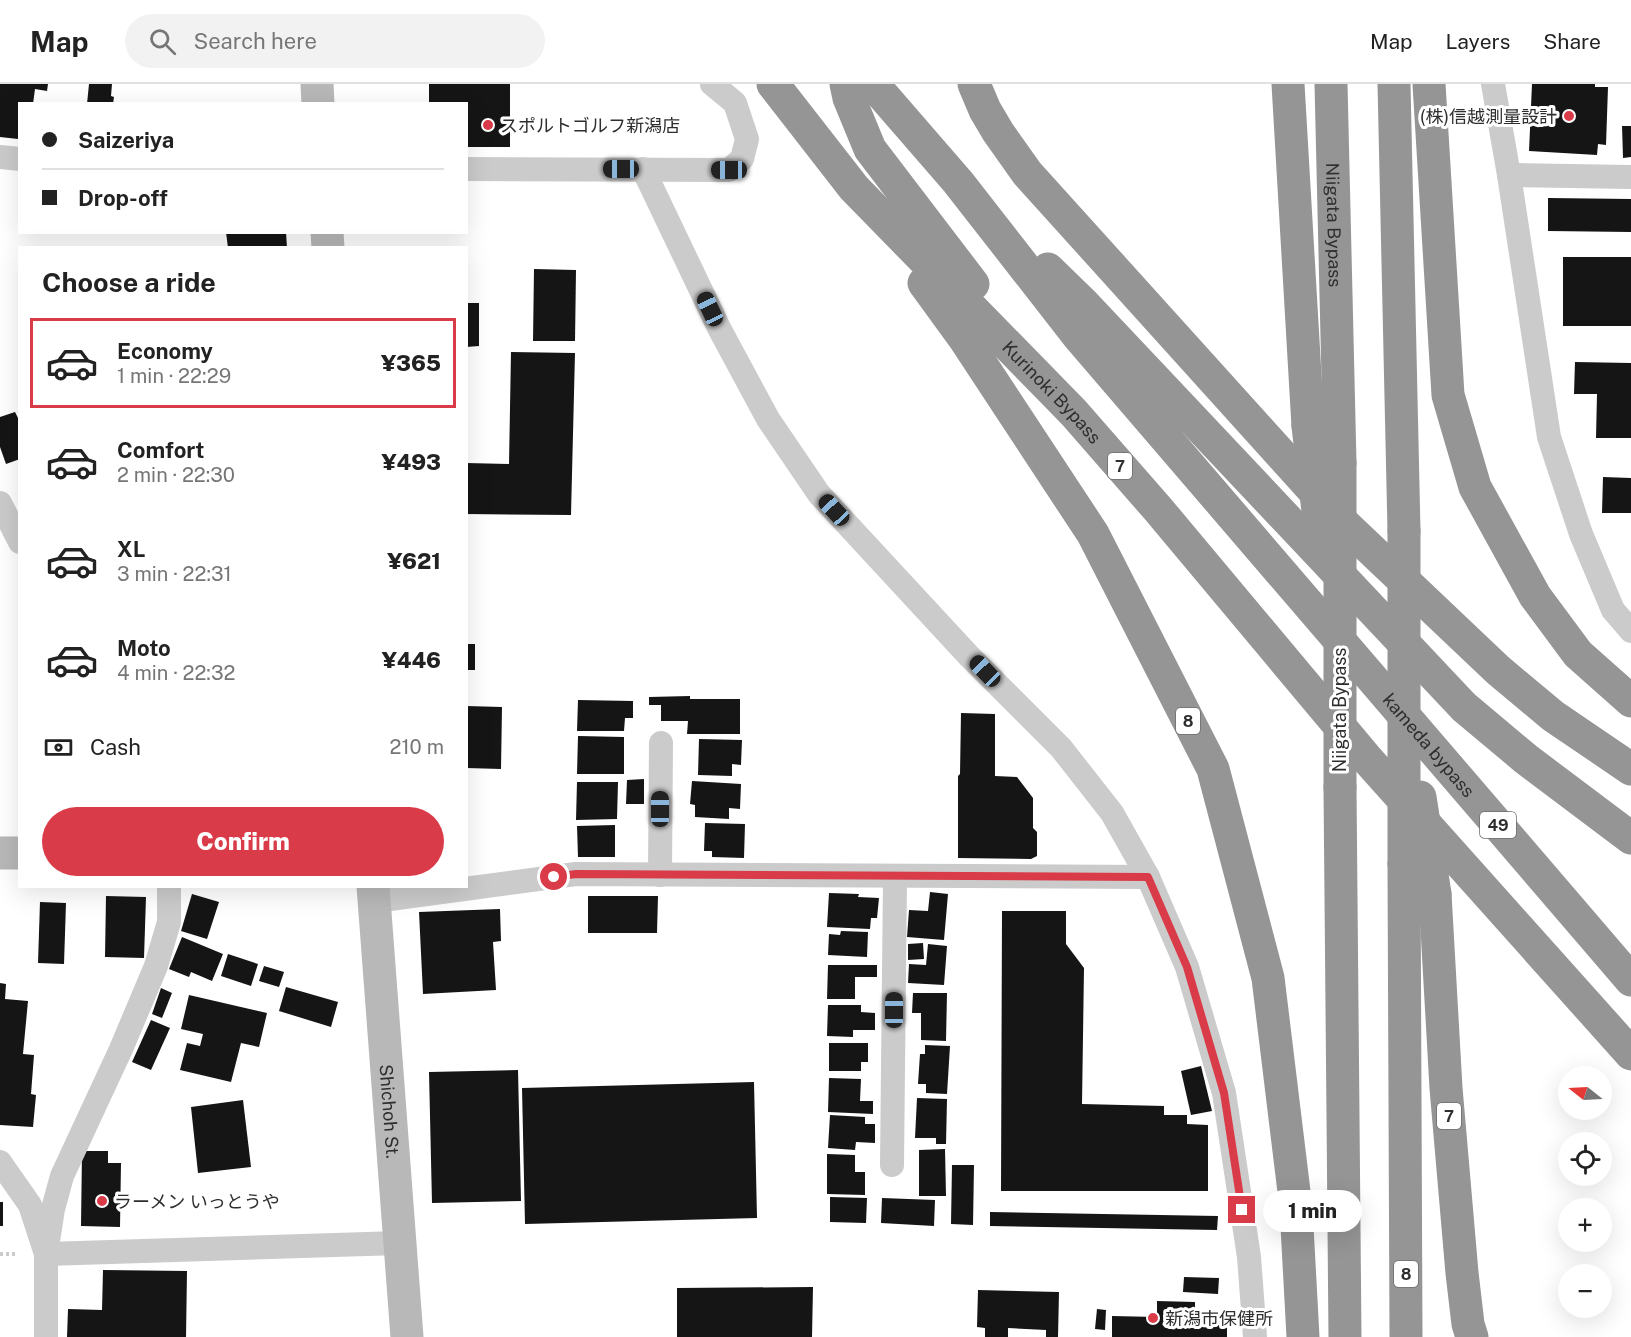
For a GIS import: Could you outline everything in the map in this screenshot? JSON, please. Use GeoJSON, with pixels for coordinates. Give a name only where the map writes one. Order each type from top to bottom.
{"type":"FeatureCollection","features":[{"type":"Feature","properties":{"kind":"highway","name":"Kurinoki Bypass"},"geometry":{"type":"LineString","coordinates":[[773,84],[854,188],[1074,412],[1368,760],[1631,1054]]}},
{"type":"Feature","properties":{"kind":"highway"},"geometry":{"type":"LineString","coordinates":[[846,84],[849,98],[870,149],[1074,412]]}},
{"type":"Feature","properties":{"kind":"highway"},"geometry":{"type":"LineString","coordinates":[[873,84],[958,182],[1083,303],[1464,707],[1526,759],[1631,838]]}},
{"type":"Feature","properties":{"kind":"highway"},"geometry":{"type":"LineString","coordinates":[[974,84],[993,125],[1027,173],[1343,523],[1498,670],[1553,716],[1631,769]]}},
{"type":"Feature","properties":{"kind":"highway"},"geometry":{"type":"LineString","coordinates":[[1288,84],[1308,426],[1339,690]]}},
{"type":"Feature","properties":{"kind":"highway","name":"Niigata Bypass"},"geometry":{"type":"LineString","coordinates":[[1331,84],[1340,463],[1339,690],[1345,1337]]}},
{"type":"Feature","properties":{"kind":"highway","name":"7"},"geometry":{"type":"LineString","coordinates":[[1394,84],[1404,531],[1404,689],[1435,894],[1446,1088],[1462,1273],[1468,1324],[1472,1337]]}},
{"type":"Feature","properties":{"kind":"highway"},"geometry":{"type":"LineString","coordinates":[[1429,84],[1448,395],[1475,487],[1535,596],[1578,654],[1631,701]]}},
{"type":"Feature","properties":{"kind":"highway","name":"kameda bypass"},"geometry":{"type":"LineString","coordinates":[[958,182],[1079,337],[1631,980]]}},
{"type":"Feature","properties":{"kind":"highway","name":"8"},"geometry":{"type":"LineString","coordinates":[[854,188],[964,338],[1093,534],[1213,770],[1268,978],[1296,1208],[1303,1337]]}},
{"type":"Feature","properties":{"kind":"highway","name":"8"},"geometry":{"type":"LineString","coordinates":[[1404,689],[1406,1337]]}},
{"type":"Feature","properties":{"kind":"street"},"geometry":{"type":"LineString","coordinates":[[317,84],[318,102]]}},
{"type":"Feature","properties":{"kind":"street"},"geometry":{"type":"LineString","coordinates":[[468,169],[729,170],[742,159],[747,139],[735,103],[712,84]]}},
{"type":"Feature","properties":{"kind":"street"},"geometry":{"type":"LineString","coordinates":[[1493,84],[1549,437],[1585,545],[1613,610],[1631,631]]}},
{"type":"Feature","properties":{"kind":"street"},"geometry":{"type":"LineString","coordinates":[[0,157],[18,159]]}},
{"type":"Feature","properties":{"kind":"street"},"geometry":{"type":"LineString","coordinates":[[643,169],[719,328],[768,419],[819,494],[969,656],[1061,748],[1112,813],[1148,877],[1187,967],[1224,1093],[1249,1257],[1255,1337]]}},
{"type":"Feature","properties":{"kind":"street"},"geometry":{"type":"LineString","coordinates":[[1509,175],[1631,177]]}},
{"type":"Feature","properties":{"kind":"street"},"geometry":{"type":"LineString","coordinates":[[0,503],[18,538]]}},
{"type":"Feature","properties":{"kind":"street"},"geometry":{"type":"LineString","coordinates":[[660,743],[660,875]]}},
{"type":"Feature","properties":{"kind":"street"},"geometry":{"type":"LineString","coordinates":[[0,853],[18,853]]}},
{"type":"Feature","properties":{"kind":"street"},"geometry":{"type":"LineString","coordinates":[[468,885],[576,874],[1148,877]]}},
{"type":"Feature","properties":{"kind":"street"},"geometry":{"type":"LineString","coordinates":[[892,1165],[895,877]]}},
{"type":"Feature","properties":{"kind":"street"},"geometry":{"type":"LineString","coordinates":[[46,1337],[46,1254],[53,1209],[62,1176],[121,1049],[156,966],[169,922],[169,888]]}},
{"type":"Feature","properties":{"kind":"street"},"geometry":{"type":"LineString","coordinates":[[374,894],[435,888]]}},
{"type":"Feature","properties":{"kind":"street","name":"Shichoh St."},"geometry":{"type":"LineString","coordinates":[[374,894],[406,1337]]}},
{"type":"Feature","properties":{"kind":"street"},"geometry":{"type":"LineString","coordinates":[[2,1167],[30,1205],[46,1254]]}},
{"type":"Feature","properties":{"kind":"street"},"geometry":{"type":"LineString","coordinates":[[46,1254],[399,1244]]}},
{"type":"Feature","properties":{"kind":"building"},"geometry":{"type":"Polygon","coordinates":[[[0,84],[48,84],[47,91],[35,89],[33,102],[18,102],[18,139],[0,137],[0,84]]]}},
{"type":"Feature","properties":{"kind":"building"},"geometry":{"type":"Polygon","coordinates":[[[89,84],[112,84],[111,96],[114,97],[113,102],[87,102],[89,84]]]}},
{"type":"Feature","properties":{"kind":"building","name":"スポルトゴルフ新潟店"},"geometry":{"type":"Polygon","coordinates":[[[429,84],[510,84],[510,147],[468,147],[468,102],[429,102],[429,84]]]}},
{"type":"Feature","properties":{"kind":"building","name":"(株)信越測量設計"},"geometry":{"type":"Polygon","coordinates":[[[1532,84],[1595,84],[1595,87],[1608,87],[1606,145],[1598,144],[1597,155],[1529,151],[1532,84]]]}},
{"type":"Feature","properties":{"kind":"building"},"geometry":{"type":"Polygon","coordinates":[[[1622,126],[1631,126],[1631,157],[1623,158],[1622,126]]]}},
{"type":"Feature","properties":{"kind":"building"},"geometry":{"type":"Polygon","coordinates":[[[1548,198],[1631,199],[1631,232],[1548,231],[1548,198]]]}},
{"type":"Feature","properties":{"kind":"building"},"geometry":{"type":"Polygon","coordinates":[[[226,234],[286,234],[287,246],[228,246],[226,234]]]}},
{"type":"Feature","properties":{"kind":"building"},"geometry":{"type":"Polygon","coordinates":[[[1563,257],[1631,257],[1631,326],[1563,326],[1563,257]]]}},
{"type":"Feature","properties":{"kind":"building"},"geometry":{"type":"Polygon","coordinates":[[[534,269],[576,270],[575,341],[533,341],[534,269]]]}},
{"type":"Feature","properties":{"kind":"building"},"geometry":{"type":"Polygon","coordinates":[[[468,303],[479,303],[479,346],[468,347],[468,303]]]}},
{"type":"Feature","properties":{"kind":"building"},"geometry":{"type":"Polygon","coordinates":[[[511,352],[575,353],[571,515],[468,514],[468,463],[509,464],[511,352]]]}},
{"type":"Feature","properties":{"kind":"building"},"geometry":{"type":"Polygon","coordinates":[[[1575,362],[1631,363],[1631,438],[1596,438],[1597,394],[1574,394],[1575,362]]]}},
{"type":"Feature","properties":{"kind":"building"},"geometry":{"type":"Polygon","coordinates":[[[15,412],[18,418],[18,460],[6,464],[0,447],[0,417],[15,412]]]}},
{"type":"Feature","properties":{"kind":"building"},"geometry":{"type":"Polygon","coordinates":[[[1603,477],[1631,478],[1631,513],[1602,513],[1603,477]]]}},
{"type":"Feature","properties":{"kind":"building"},"geometry":{"type":"Polygon","coordinates":[[[468,644],[475,644],[475,670],[468,670],[468,644]]]}},
{"type":"Feature","properties":{"kind":"building"},"geometry":{"type":"Polygon","coordinates":[[[690,696],[690,699],[740,699],[740,734],[687,734],[688,721],[661,721],[661,705],[649,705],[649,697],[690,696]]]}},
{"type":"Feature","properties":{"kind":"building"},"geometry":{"type":"Polygon","coordinates":[[[578,700],[633,701],[633,718],[625,718],[624,731],[577,731],[578,700]]]}},
{"type":"Feature","properties":{"kind":"building"},"geometry":{"type":"Polygon","coordinates":[[[468,706],[502,707],[501,769],[468,768],[468,706]]]}},
{"type":"Feature","properties":{"kind":"building"},"geometry":{"type":"Polygon","coordinates":[[[961,713],[995,714],[995,776],[1017,777],[1033,798],[1033,828],[1037,832],[1037,856],[1031,859],[958,858],[961,713]]]}},
{"type":"Feature","properties":{"kind":"building"},"geometry":{"type":"Polygon","coordinates":[[[578,736],[624,737],[624,774],[577,774],[578,736]]]}},
{"type":"Feature","properties":{"kind":"building"},"geometry":{"type":"Polygon","coordinates":[[[699,739],[742,740],[741,765],[732,764],[732,776],[698,775],[699,739]]]}},
{"type":"Feature","properties":{"kind":"building"},"geometry":{"type":"Polygon","coordinates":[[[644,779],[644,804],[626,804],[627,780],[644,779]]]}},
{"type":"Feature","properties":{"kind":"building"},"geometry":{"type":"Polygon","coordinates":[[[692,781],[741,784],[740,809],[729,808],[729,819],[695,817],[695,805],[690,804],[692,781]]]}},
{"type":"Feature","properties":{"kind":"building"},"geometry":{"type":"Polygon","coordinates":[[[577,782],[618,782],[617,819],[576,820],[577,782]]]}},
{"type":"Feature","properties":{"kind":"building"},"geometry":{"type":"Polygon","coordinates":[[[705,823],[745,824],[744,858],[712,857],[712,851],[704,851],[705,823]]]}},
{"type":"Feature","properties":{"kind":"building"},"geometry":{"type":"Polygon","coordinates":[[[615,825],[615,857],[578,857],[577,826],[615,825]]]}},
{"type":"Feature","properties":{"kind":"building"},"geometry":{"type":"Polygon","coordinates":[[[930,892],[948,894],[944,940],[907,937],[909,910],[928,911],[930,892]]]}},
{"type":"Feature","properties":{"kind":"building"},"geometry":{"type":"Polygon","coordinates":[[[829,893],[859,894],[858,897],[879,898],[877,918],[871,918],[870,929],[827,927],[829,893]]]}},
{"type":"Feature","properties":{"kind":"building"},"geometry":{"type":"Polygon","coordinates":[[[192,894],[219,902],[207,939],[181,931],[192,894]]]}},
{"type":"Feature","properties":{"kind":"building"},"geometry":{"type":"Polygon","coordinates":[[[106,896],[146,897],[144,958],[105,957],[106,896]]]}},
{"type":"Feature","properties":{"kind":"building"},"geometry":{"type":"Polygon","coordinates":[[[588,896],[658,896],[657,933],[588,933],[588,896]]]}},
{"type":"Feature","properties":{"kind":"building"},"geometry":{"type":"Polygon","coordinates":[[[40,902],[66,903],[64,964],[38,963],[40,902]]]}},
{"type":"Feature","properties":{"kind":"building"},"geometry":{"type":"Polygon","coordinates":[[[500,909],[501,941],[493,942],[496,990],[423,994],[419,912],[500,909]]]}},
{"type":"Feature","properties":{"kind":"building"},"geometry":{"type":"Polygon","coordinates":[[[1002,911],[1066,911],[1066,944],[1084,968],[1082,1104],[1164,1106],[1164,1115],[1187,1115],[1187,1124],[1208,1125],[1208,1191],[1001,1191],[1002,911]]]}},
{"type":"Feature","properties":{"kind":"building"},"geometry":{"type":"Polygon","coordinates":[[[841,931],[868,932],[867,957],[828,955],[829,934],[840,935],[841,931]]]}},
{"type":"Feature","properties":{"kind":"building"},"geometry":{"type":"Polygon","coordinates":[[[182,937],[223,954],[212,981],[191,972],[189,977],[169,969],[182,937]]]}},
{"type":"Feature","properties":{"kind":"building"},"geometry":{"type":"Polygon","coordinates":[[[923,943],[924,959],[908,960],[908,944],[923,943]]]}},
{"type":"Feature","properties":{"kind":"building"},"geometry":{"type":"Polygon","coordinates":[[[928,944],[947,946],[944,985],[908,983],[909,964],[926,965],[928,944]]]}},
{"type":"Feature","properties":{"kind":"building"},"geometry":{"type":"Polygon","coordinates":[[[228,954],[258,964],[251,986],[221,976],[228,954]]]}},
{"type":"Feature","properties":{"kind":"building"},"geometry":{"type":"Polygon","coordinates":[[[828,965],[877,965],[877,977],[855,977],[855,999],[827,999],[828,965]]]}},
{"type":"Feature","properties":{"kind":"building"},"geometry":{"type":"Polygon","coordinates":[[[264,966],[284,972],[279,987],[259,981],[264,966]]]}},
{"type":"Feature","properties":{"kind":"building"},"geometry":{"type":"Polygon","coordinates":[[[0,983],[6,984],[5,999],[28,1001],[23,1054],[34,1055],[31,1094],[36,1095],[33,1127],[0,1125],[0,983]]]}},
{"type":"Feature","properties":{"kind":"building"},"geometry":{"type":"Polygon","coordinates":[[[286,987],[338,1002],[331,1027],[279,1011],[286,987]]]}},
{"type":"Feature","properties":{"kind":"building"},"geometry":{"type":"Polygon","coordinates":[[[161,988],[172,993],[162,1018],[152,1014],[161,988]]]}},
{"type":"Feature","properties":{"kind":"building"},"geometry":{"type":"Polygon","coordinates":[[[913,993],[947,993],[946,1041],[921,1040],[921,1013],[912,1013],[913,993]]]}},
{"type":"Feature","properties":{"kind":"building"},"geometry":{"type":"Polygon","coordinates":[[[189,995],[267,1013],[259,1047],[241,1043],[231,1082],[180,1070],[187,1043],[200,1046],[203,1034],[181,1029],[189,995]]]}},
{"type":"Feature","properties":{"kind":"building"},"geometry":{"type":"Polygon","coordinates":[[[828,1005],[861,1005],[861,1012],[875,1013],[875,1030],[853,1030],[853,1037],[827,1036],[828,1005]]]}},
{"type":"Feature","properties":{"kind":"building"},"geometry":{"type":"Polygon","coordinates":[[[151,1020],[170,1028],[151,1070],[132,1062],[151,1020]]]}},
{"type":"Feature","properties":{"kind":"building"},"geometry":{"type":"Polygon","coordinates":[[[829,1043],[868,1043],[868,1062],[861,1062],[861,1071],[829,1071],[829,1043]]]}},
{"type":"Feature","properties":{"kind":"building"},"geometry":{"type":"Polygon","coordinates":[[[925,1045],[950,1046],[947,1094],[926,1093],[926,1084],[918,1084],[920,1054],[925,1054],[925,1045]]]}},
{"type":"Feature","properties":{"kind":"building"},"geometry":{"type":"Polygon","coordinates":[[[1201,1066],[1212,1111],[1191,1115],[1181,1071],[1201,1066]]]}},
{"type":"Feature","properties":{"kind":"building"},"geometry":{"type":"Polygon","coordinates":[[[518,1070],[521,1201],[432,1203],[429,1072],[518,1070]]]}},
{"type":"Feature","properties":{"kind":"building"},"geometry":{"type":"Polygon","coordinates":[[[829,1078],[861,1079],[860,1101],[873,1101],[873,1114],[828,1112],[829,1078]]]}},
{"type":"Feature","properties":{"kind":"building"},"geometry":{"type":"Polygon","coordinates":[[[754,1082],[757,1218],[525,1224],[522,1088],[754,1082]]]}},
{"type":"Feature","properties":{"kind":"building"},"geometry":{"type":"Polygon","coordinates":[[[917,1098],[947,1099],[946,1144],[936,1144],[936,1138],[915,1138],[917,1098]]]}},
{"type":"Feature","properties":{"kind":"building"},"geometry":{"type":"Polygon","coordinates":[[[243,1100],[251,1167],[198,1173],[191,1107],[243,1100]]]}},
{"type":"Feature","properties":{"kind":"building"},"geometry":{"type":"Polygon","coordinates":[[[830,1115],[865,1117],[865,1124],[875,1124],[875,1143],[856,1142],[855,1150],[828,1148],[830,1115]]]}},
{"type":"Feature","properties":{"kind":"building"},"geometry":{"type":"Polygon","coordinates":[[[945,1149],[946,1196],[919,1196],[919,1150],[945,1149]]]}},
{"type":"Feature","properties":{"kind":"building"},"geometry":{"type":"Polygon","coordinates":[[[82,1151],[108,1151],[108,1163],[121,1163],[120,1227],[81,1226],[82,1151]]]}},
{"type":"Feature","properties":{"kind":"building"},"geometry":{"type":"Polygon","coordinates":[[[827,1154],[855,1155],[855,1172],[865,1172],[865,1195],[827,1194],[827,1154]]]}},
{"type":"Feature","properties":{"kind":"building"},"geometry":{"type":"Polygon","coordinates":[[[952,1165],[974,1165],[973,1225],[951,1224],[952,1165]]]}},
{"type":"Feature","properties":{"kind":"building"},"geometry":{"type":"Polygon","coordinates":[[[830,1197],[867,1198],[866,1223],[830,1222],[830,1197]]]}},
{"type":"Feature","properties":{"kind":"building"},"geometry":{"type":"Polygon","coordinates":[[[882,1198],[935,1200],[934,1226],[881,1223],[882,1198]]]}},
{"type":"Feature","properties":{"kind":"building"},"geometry":{"type":"Polygon","coordinates":[[[0,1202],[3,1202],[3,1226],[0,1226],[0,1202]]]}},
{"type":"Feature","properties":{"kind":"building"},"geometry":{"type":"Polygon","coordinates":[[[990,1212],[1218,1216],[1217,1230],[990,1226],[990,1212]]]}},
{"type":"Feature","properties":{"kind":"building"},"geometry":{"type":"Polygon","coordinates":[[[103,1270],[187,1271],[186,1337],[67,1337],[68,1309],[102,1310],[103,1270]]]}},
{"type":"Feature","properties":{"kind":"building"},"geometry":{"type":"Polygon","coordinates":[[[1184,1277],[1219,1278],[1218,1294],[1183,1292],[1184,1277]]]}},
{"type":"Feature","properties":{"kind":"building"},"geometry":{"type":"Polygon","coordinates":[[[813,1287],[812,1337],[677,1337],[677,1288],[813,1287]]]}},
{"type":"Feature","properties":{"kind":"building"},"geometry":{"type":"Polygon","coordinates":[[[978,1290],[1059,1292],[1058,1337],[1046,1337],[1046,1330],[1008,1328],[1008,1337],[985,1337],[985,1328],[977,1327],[978,1290]]]}},
{"type":"Feature","properties":{"kind":"building","name":"新潟市保健所"},"geometry":{"type":"Polygon","coordinates":[[[1157,1301],[1195,1302],[1195,1319],[1227,1320],[1227,1337],[1112,1337],[1112,1316],[1157,1317],[1157,1301]]]}},
{"type":"Feature","properties":{"kind":"building"},"geometry":{"type":"Polygon","coordinates":[[[1097,1309],[1106,1310],[1105,1330],[1095,1329],[1097,1309]]]}},
{"type":"Feature","properties":{"kind":"place","name":"(株)信越測量設計"},"geometry":{"type":"Point","coordinates":[1569,116]}},
{"type":"Feature","properties":{"kind":"place","name":"スポルトゴルフ新潟店"},"geometry":{"type":"Point","coordinates":[488,125]}},
{"type":"Feature","properties":{"kind":"place","name":"ラーメン いっとうや"},"geometry":{"type":"Point","coordinates":[102,1201]}},
{"type":"Feature","properties":{"kind":"place","name":"新潟市保健所"},"geometry":{"type":"Point","coordinates":[1153,1318]}},
{"type":"Feature","properties":{"kind":"route"},"geometry":{"type":"LineString","coordinates":[[554,877],[576,874],[1148,877],[1187,967],[1224,1093],[1242,1210]]}}]}
